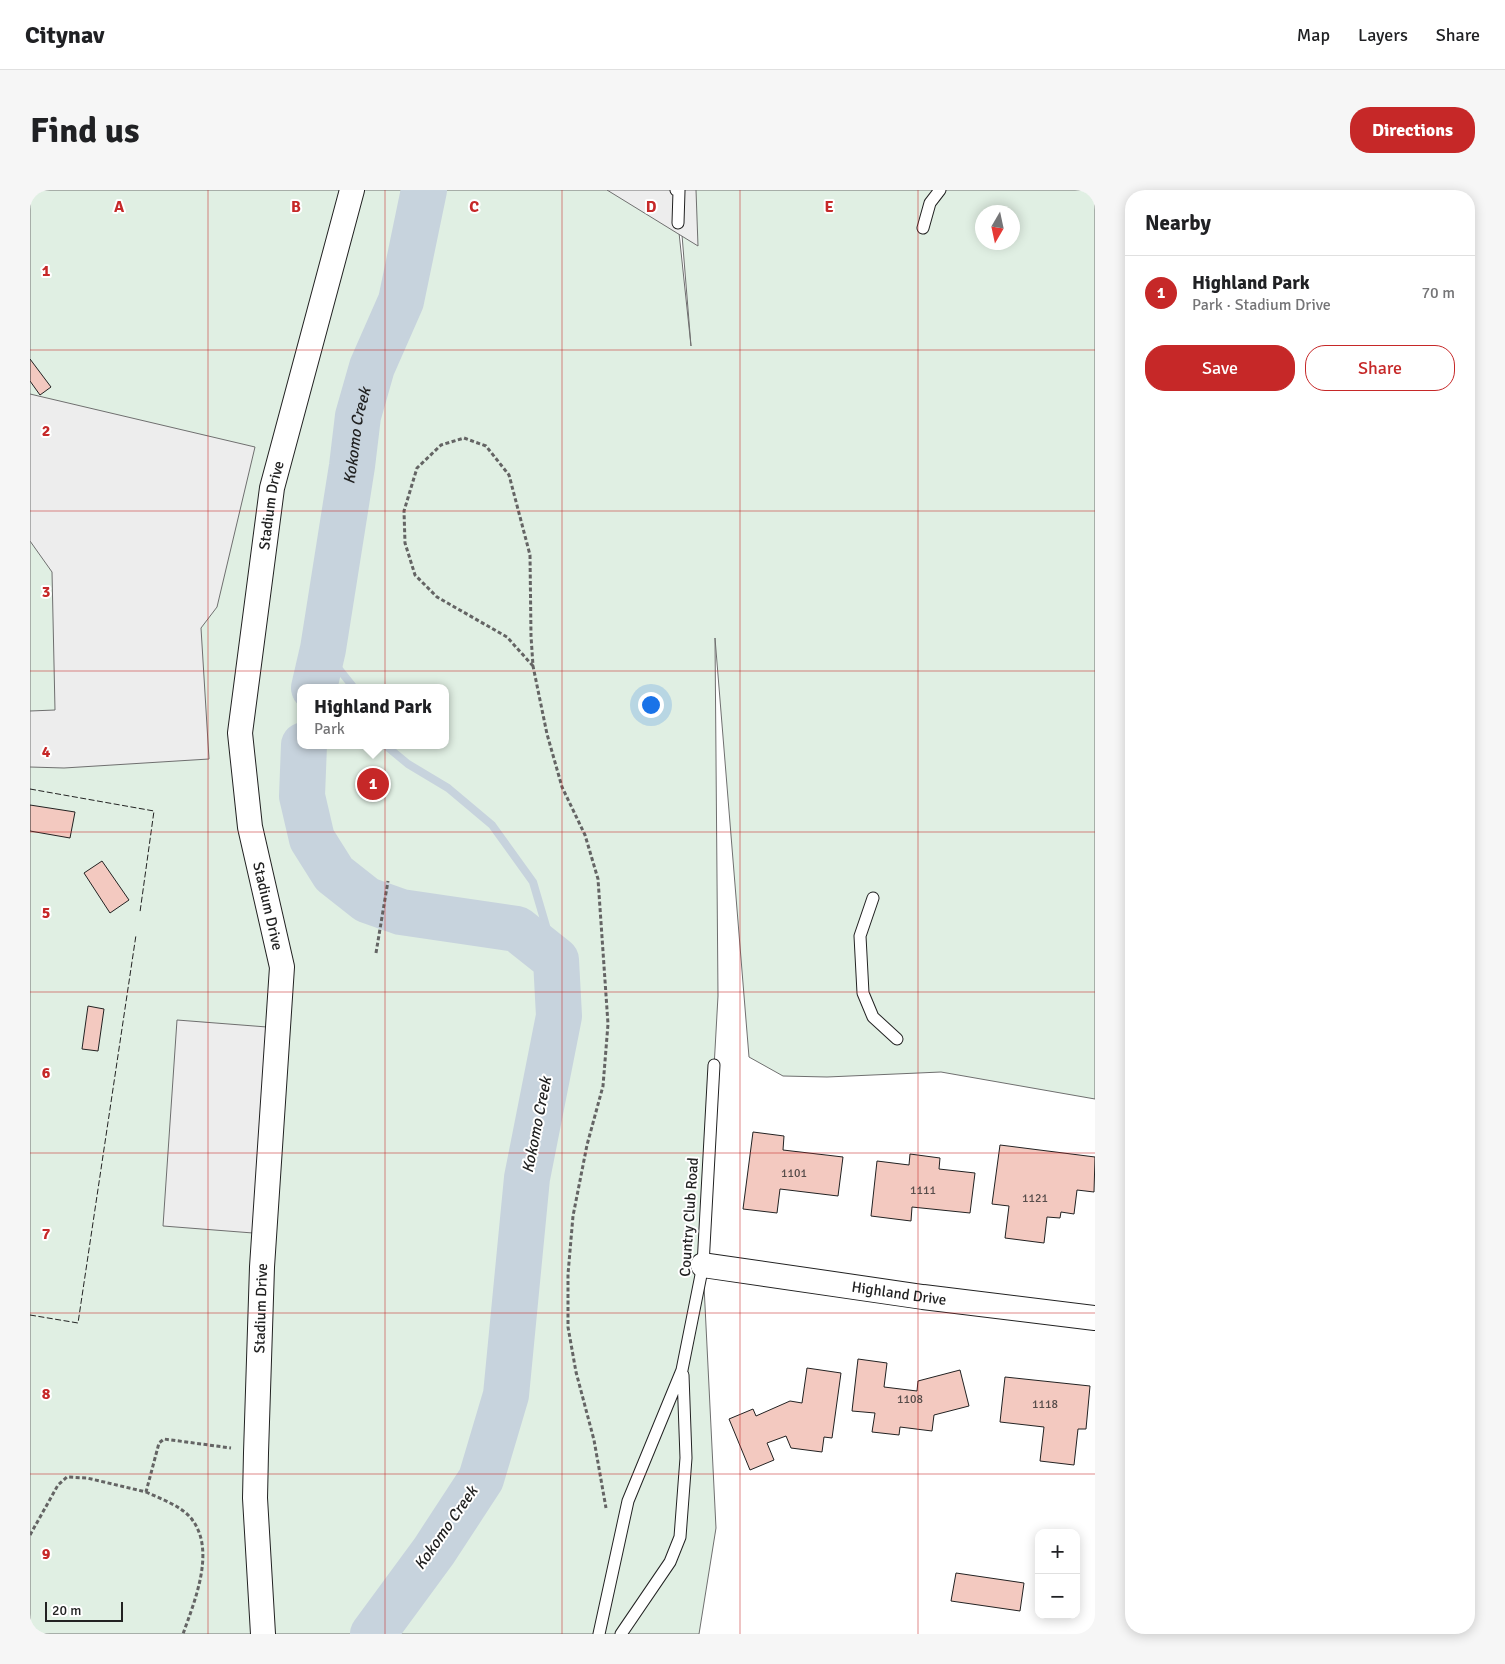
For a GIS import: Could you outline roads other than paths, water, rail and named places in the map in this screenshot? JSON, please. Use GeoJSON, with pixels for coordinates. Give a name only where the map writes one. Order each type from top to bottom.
{"type":"FeatureCollection","features":[{"type":"Feature","properties":{"kind":"street","name":"Stadium Drive"},"geometry":{"type":"LineString","coordinates":[[263,1634],[255,1498],[256,1453],[262,1267],[282,967],[250,827],[240,732],[272,488],[352,190]]}},
{"type":"Feature","properties":{"kind":"street","name":"Highland Drive"},"geometry":{"type":"LineString","coordinates":[[703,1265],[1095,1318]]}},
{"type":"Feature","properties":{"kind":"lane"},"geometry":{"type":"LineString","coordinates":[[678,190],[678,223]]}},
{"type":"Feature","properties":{"kind":"lane"},"geometry":{"type":"LineString","coordinates":[[923,228],[930,204],[940,190]]}},
{"type":"Feature","properties":{"kind":"lane"},"geometry":{"type":"LineString","coordinates":[[873,898],[860,936],[863,993],[874,1017],[897,1039]]}},
{"type":"Feature","properties":{"kind":"lane","name":"Country Club Road"},"geometry":{"type":"LineString","coordinates":[[599,1634],[628,1501],[682,1370],[703,1265],[714,1065]]}},
{"type":"Feature","properties":{"kind":"lane","name":"Country Club Road"},"geometry":{"type":"LineString","coordinates":[[621,1634],[670,1562],[680,1537],[686,1458],[682,1370]]}},
{"type":"Feature","properties":{"kind":"waterway","name":"Kokomo Creek"},"geometry":{"type":"LineString","coordinates":[[315,684],[323,649],[358,416],[372,367],[401,301],[424,190]]}},
{"type":"Feature","properties":{"kind":"waterway"},"geometry":{"type":"LineString","coordinates":[[323,649],[351,684]]}},
{"type":"Feature","properties":{"kind":"waterway","name":"Kokomo Creek"},"geometry":{"type":"LineString","coordinates":[[304,749],[302,796],[312,839],[334,874],[367,900],[401,912],[517,929],[556,960],[559,1016],[527,1178],[506,1395],[481,1479],[434,1551],[373,1634]]}},
{"type":"Feature","properties":{"kind":"waterway"},"geometry":{"type":"LineString","coordinates":[[390,749],[408,764],[448,788],[492,825],[533,882],[556,960]]}},
{"type":"Feature","properties":{"kind":"place","name":"Highland Park"},"geometry":{"type":"Point","coordinates":[373,784]}}]}
